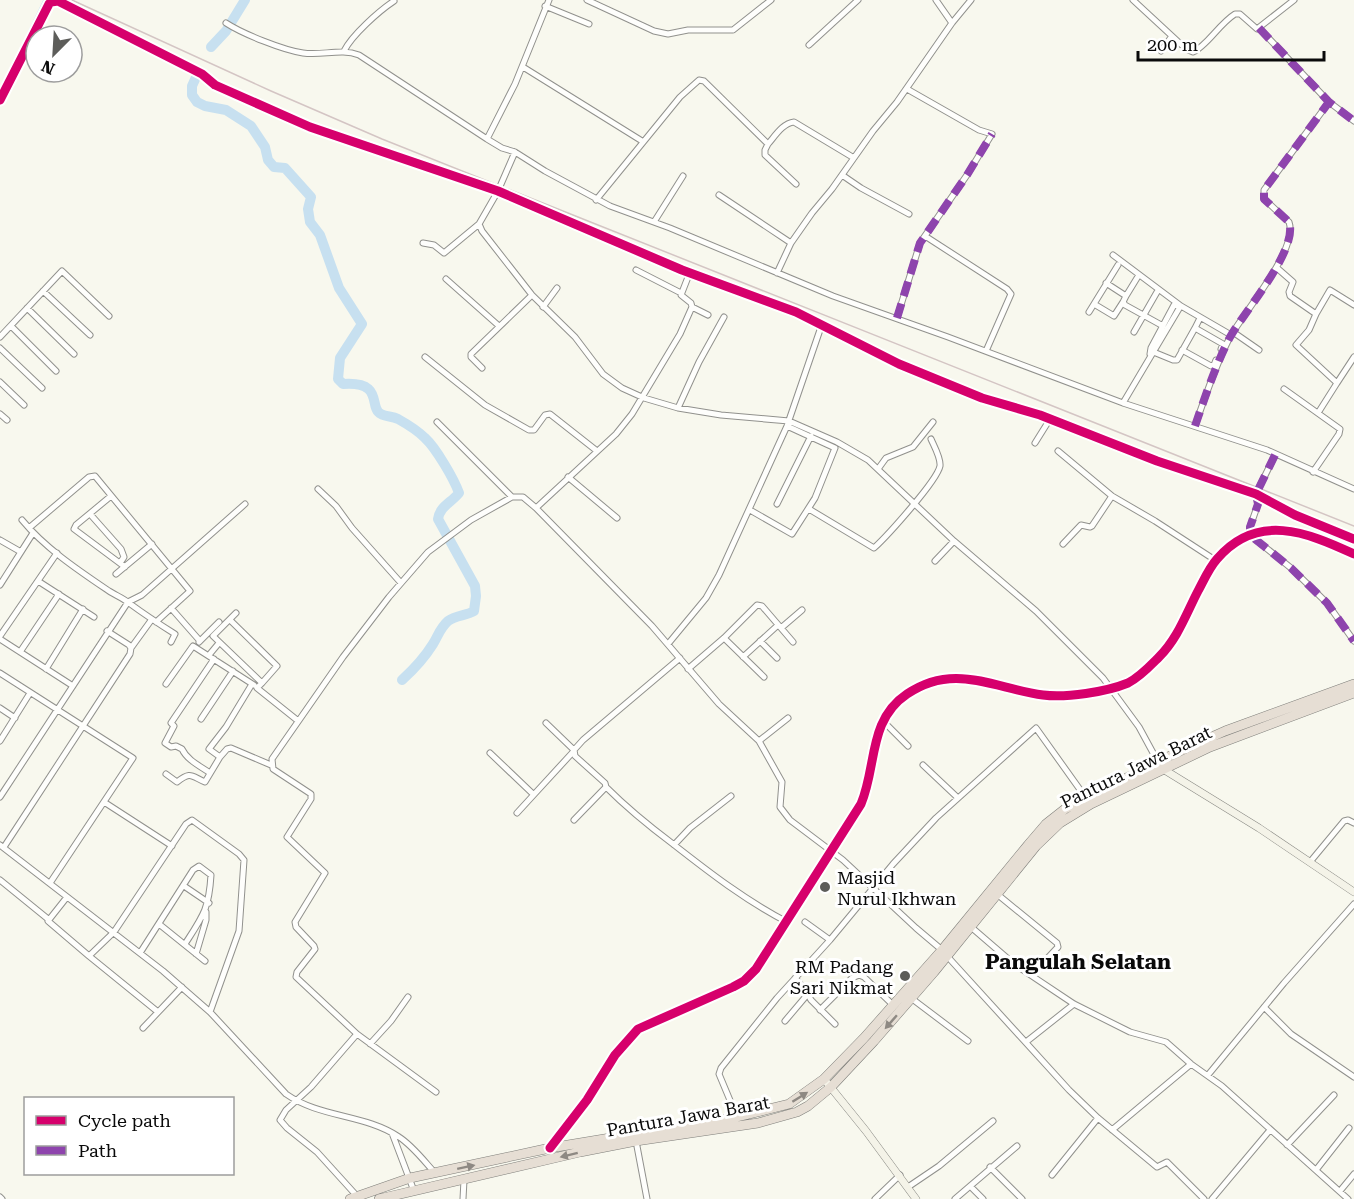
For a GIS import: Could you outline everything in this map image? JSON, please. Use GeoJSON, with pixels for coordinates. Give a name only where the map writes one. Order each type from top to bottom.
{"type":"FeatureCollection","features":[{"type":"Feature","properties":{"kind":"highway"},"geometry":{"type":"LineString","coordinates":[[353,1197],[410,1178],[550,1148],[737,1117],[789,1104],[824,1079],[945,953],[1046,824],[1065,808],[1161,766],[1225,731],[1354,684]]}},
{"type":"Feature","properties":{"kind":"highway","name":"Pantura Jawa Barat"},"geometry":{"type":"LineString","coordinates":[[379,1199],[636,1141],[777,1119],[808,1106],[831,1087],[911,998],[945,953],[971,927],[1036,846],[1060,823],[1161,766],[1354,693]]}},
{"type":"Feature","properties":{"kind":"street"},"geometry":{"type":"LineString","coordinates":[[487,139],[523,67],[549,0]]}},
{"type":"Feature","properties":{"kind":"street"},"geometry":{"type":"LineString","coordinates":[[587,0],[654,31],[668,34],[688,30],[733,30],[771,0]]}},
{"type":"Feature","properties":{"kind":"street"},"geometry":{"type":"LineString","coordinates":[[809,45],[858,0]]}},
{"type":"Feature","properties":{"kind":"street"},"geometry":{"type":"LineString","coordinates":[[936,0],[952,22]]}},
{"type":"Feature","properties":{"kind":"street"},"geometry":{"type":"LineString","coordinates":[[777,273],[792,243],[812,213],[907,89],[952,22],[971,0]]}},
{"type":"Feature","properties":{"kind":"street"},"geometry":{"type":"LineString","coordinates":[[1133,0],[1185,49],[1193,52],[1201,48],[1221,24],[1235,14],[1240,14],[1257,29],[1259,28],[1329,102],[1354,121]]}},
{"type":"Feature","properties":{"kind":"street"},"geometry":{"type":"LineString","coordinates":[[1259,28],[1294,0]]}},
{"type":"Feature","properties":{"kind":"street"},"geometry":{"type":"LineString","coordinates":[[0,100],[45,11],[51,2],[56,1],[198,72],[215,84],[302,124],[498,191],[690,272],[796,312],[899,364],[981,398],[1050,419],[1157,461],[1256,494],[1295,515],[1354,539]]}},
{"type":"Feature","properties":{"kind":"street"},"geometry":{"type":"LineString","coordinates":[[344,51],[351,39],[375,18],[377,12],[394,1]]}},
{"type":"Feature","properties":{"kind":"street"},"geometry":{"type":"LineString","coordinates":[[545,6],[589,24]]}},
{"type":"Feature","properties":{"kind":"street"},"geometry":{"type":"LineString","coordinates":[[229,25],[263,41],[304,53],[344,51],[367,59],[487,139],[502,148],[515,152],[596,200],[833,296],[1123,403],[1275,454],[1353,487]]}},
{"type":"Feature","properties":{"kind":"street"},"geometry":{"type":"LineString","coordinates":[[1161,51],[1172,36]]}},
{"type":"Feature","properties":{"kind":"street"},"geometry":{"type":"LineString","coordinates":[[523,67],[642,141]]}},
{"type":"Feature","properties":{"kind":"street"},"geometry":{"type":"LineString","coordinates":[[596,200],[680,96],[695,81],[701,79],[768,144]]}},
{"type":"Feature","properties":{"kind":"street"},"geometry":{"type":"LineString","coordinates":[[897,318],[916,252],[992,134],[979,130],[907,89]]}},
{"type":"Feature","properties":{"kind":"street"},"geometry":{"type":"LineString","coordinates":[[1195,426],[1215,370],[1232,333],[1277,268],[1290,236],[1289,222],[1264,199],[1264,190],[1329,102]]}},
{"type":"Feature","properties":{"kind":"street"},"geometry":{"type":"LineString","coordinates":[[796,184],[765,155],[768,144],[789,122],[794,122],[854,158]]}},
{"type":"Feature","properties":{"kind":"street"},"geometry":{"type":"LineString","coordinates":[[423,243],[434,245],[444,253],[479,224],[498,191],[515,152]]}},
{"type":"Feature","properties":{"kind":"street"},"geometry":{"type":"LineString","coordinates":[[842,175],[909,214]]}},
{"type":"Feature","properties":{"kind":"street"},"geometry":{"type":"LineString","coordinates":[[654,222],[683,177]]}},
{"type":"Feature","properties":{"kind":"street"},"geometry":{"type":"LineString","coordinates":[[719,195],[792,243]]}},
{"type":"Feature","properties":{"kind":"street"},"geometry":{"type":"LineString","coordinates":[[479,224],[495,250],[532,295],[575,337],[603,374],[622,388],[644,398],[678,408],[788,424],[857,452],[954,541],[1036,611],[1083,656],[1112,688],[1161,766],[1354,892]]}},
{"type":"Feature","properties":{"kind":"street"},"geometry":{"type":"LineString","coordinates":[[925,236],[1007,289],[1011,294],[986,351]]}},
{"type":"Feature","properties":{"kind":"street"},"geometry":{"type":"LineString","coordinates":[[1113,255],[1181,306],[1259,350]]}},
{"type":"Feature","properties":{"kind":"street"},"geometry":{"type":"LineString","coordinates":[[1089,312],[1118,265]]}},
{"type":"Feature","properties":{"kind":"street"},"geometry":{"type":"LineString","coordinates":[[1277,268],[1293,282],[1289,292],[1290,296],[1316,314]]}},
{"type":"Feature","properties":{"kind":"street"},"geometry":{"type":"LineString","coordinates":[[636,270],[681,293],[692,307],[708,315]]}},
{"type":"Feature","properties":{"kind":"street"},"geometry":{"type":"LineString","coordinates":[[0,337],[62,271],[110,316]]}},
{"type":"Feature","properties":{"kind":"street"},"geometry":{"type":"LineString","coordinates":[[681,293],[690,272]]}},
{"type":"Feature","properties":{"kind":"street"},"geometry":{"type":"LineString","coordinates":[[1094,304],[1114,316],[1137,278]]}},
{"type":"Feature","properties":{"kind":"street"},"geometry":{"type":"LineString","coordinates":[[446,279],[499,326]]}},
{"type":"Feature","properties":{"kind":"street"},"geometry":{"type":"LineString","coordinates":[[1106,283],[1126,296]]}},
{"type":"Feature","properties":{"kind":"street"},"geometry":{"type":"LineString","coordinates":[[543,307],[557,288]]}},
{"type":"Feature","properties":{"kind":"street"},"geometry":{"type":"LineString","coordinates":[[1336,383],[1296,345],[1313,323],[1330,290],[1354,305]]}},
{"type":"Feature","properties":{"kind":"street"},"geometry":{"type":"LineString","coordinates":[[43,291],[90,335]]}},
{"type":"Feature","properties":{"kind":"street"},"geometry":{"type":"LineString","coordinates":[[1134,332],[1157,292]]}},
{"type":"Feature","properties":{"kind":"street"},"geometry":{"type":"LineString","coordinates":[[482,369],[470,355],[532,295]]}},
{"type":"Feature","properties":{"kind":"street"},"geometry":{"type":"LineString","coordinates":[[1123,403],[1165,327],[1124,302]]}},
{"type":"Feature","properties":{"kind":"street"},"geometry":{"type":"LineString","coordinates":[[536,508],[623,426],[644,398],[680,334],[692,307]]}},
{"type":"Feature","properties":{"kind":"street"},"geometry":{"type":"LineString","coordinates":[[27,308],[74,354]]}},
{"type":"Feature","properties":{"kind":"street"},"geometry":{"type":"LineString","coordinates":[[678,408],[699,362],[724,317]]}},
{"type":"Feature","properties":{"kind":"street"},"geometry":{"type":"LineString","coordinates":[[1151,352],[1176,360],[1200,321]]}},
{"type":"Feature","properties":{"kind":"street"},"geometry":{"type":"LineString","coordinates":[[669,644],[714,586],[788,424],[822,324]]}},
{"type":"Feature","properties":{"kind":"street"},"geometry":{"type":"LineString","coordinates":[[10,326],[56,371]]}},
{"type":"Feature","properties":{"kind":"street"},"geometry":{"type":"LineString","coordinates":[[1182,350],[1211,366],[1214,364],[1223,344],[1195,328]]}},
{"type":"Feature","properties":{"kind":"street"},"geometry":{"type":"LineString","coordinates":[[0,348],[42,388]]}},
{"type":"Feature","properties":{"kind":"street"},"geometry":{"type":"LineString","coordinates":[[425,357],[485,405],[529,430],[534,430],[545,415],[550,414],[597,451]]}},
{"type":"Feature","properties":{"kind":"street"},"geometry":{"type":"LineString","coordinates":[[1318,413],[1354,357]]}},
{"type":"Feature","properties":{"kind":"street"},"geometry":{"type":"LineString","coordinates":[[0,382],[24,405]]}},
{"type":"Feature","properties":{"kind":"street"},"geometry":{"type":"LineString","coordinates":[[1284,389],[1340,429],[1339,434],[1313,472]]}},
{"type":"Feature","properties":{"kind":"street"},"geometry":{"type":"LineString","coordinates":[[0,414],[6,420]]}},
{"type":"Feature","properties":{"kind":"street"},"geometry":{"type":"LineString","coordinates":[[1035,443],[1050,419]]}},
{"type":"Feature","properties":{"kind":"street"},"geometry":{"type":"LineString","coordinates":[[437,422],[512,497]]}},
{"type":"Feature","properties":{"kind":"street"},"geometry":{"type":"LineString","coordinates":[[878,469],[886,458],[913,447],[933,422]]}},
{"type":"Feature","properties":{"kind":"street"},"geometry":{"type":"LineString","coordinates":[[777,504],[812,434]]}},
{"type":"Feature","properties":{"kind":"street"},"geometry":{"type":"LineString","coordinates":[[809,508],[874,548],[914,504],[939,468],[939,459],[931,439]]}},
{"type":"Feature","properties":{"kind":"street"},"geometry":{"type":"LineString","coordinates":[[750,510],[792,534],[809,508],[836,445]]}},
{"type":"Feature","properties":{"kind":"street"},"geometry":{"type":"LineString","coordinates":[[1058,451],[1112,496],[1155,520],[1215,560]]}},
{"type":"Feature","properties":{"kind":"street"},"geometry":{"type":"LineString","coordinates":[[1250,535],[1250,526],[1258,504],[1256,494],[1275,454]]}},
{"type":"Feature","properties":{"kind":"street"},"geometry":{"type":"LineString","coordinates":[[0,585],[3,574],[21,552],[31,531],[92,476],[95,476],[190,591],[154,621],[132,648],[83,726],[2,846],[182,987],[210,1012],[286,1094],[296,1101],[328,1113],[369,1123],[392,1133],[409,1144],[435,1173]]}},
{"type":"Feature","properties":{"kind":"street"},"geometry":{"type":"LineString","coordinates":[[568,477],[617,518]]}},
{"type":"Feature","properties":{"kind":"street"},"geometry":{"type":"LineString","coordinates":[[318,489],[336,506],[352,528],[401,583]]}},
{"type":"Feature","properties":{"kind":"street"},"geometry":{"type":"LineString","coordinates":[[111,496],[74,529],[123,565]]}},
{"type":"Feature","properties":{"kind":"street"},"geometry":{"type":"LineString","coordinates":[[1063,544],[1077,527],[1092,526],[1112,496]]}},
{"type":"Feature","properties":{"kind":"street"},"geometry":{"type":"LineString","coordinates":[[271,765],[272,759],[297,720],[343,657],[428,552],[471,520],[512,497],[523,497],[669,644],[720,704],[759,741],[783,782],[780,804],[783,812],[797,826],[858,873],[945,953],[1069,1090],[1098,1118],[1158,1167],[1167,1162],[1204,1199]]}},
{"type":"Feature","properties":{"kind":"street"},"geometry":{"type":"LineString","coordinates":[[0,797],[128,602],[142,595],[245,504]]}},
{"type":"Feature","properties":{"kind":"street"},"geometry":{"type":"LineString","coordinates":[[90,514],[121,549],[124,557],[123,565]]}},
{"type":"Feature","properties":{"kind":"street"},"geometry":{"type":"LineString","coordinates":[[22,520],[31,531],[57,553],[128,602],[136,610],[175,634],[171,642]]}},
{"type":"Feature","properties":{"kind":"street"},"geometry":{"type":"LineString","coordinates":[[550,1148],[587,1100],[615,1054],[638,1029],[721,993],[744,981],[756,969],[866,792],[873,747],[883,721],[904,695],[917,687],[939,679],[977,679],[1046,695],[1064,696],[1112,688],[1139,676],[1171,644],[1215,560],[1250,535],[1264,531],[1292,531],[1325,540],[1354,554]]}},
{"type":"Feature","properties":{"kind":"street"},"geometry":{"type":"LineString","coordinates":[[1250,535],[1291,568],[1327,603],[1354,641]]}},
{"type":"Feature","properties":{"kind":"street"},"geometry":{"type":"LineString","coordinates":[[0,540],[21,552]]}},
{"type":"Feature","properties":{"kind":"street"},"geometry":{"type":"LineString","coordinates":[[935,561],[954,541]]}},
{"type":"Feature","properties":{"kind":"street"},"geometry":{"type":"LineString","coordinates":[[116,574],[123,565],[152,544]]}},
{"type":"Feature","properties":{"kind":"street"},"geometry":{"type":"LineString","coordinates":[[57,553],[0,638],[73,686]]}},
{"type":"Feature","properties":{"kind":"street"},"geometry":{"type":"LineString","coordinates":[[38,581],[94,617]]}},
{"type":"Feature","properties":{"kind":"street"},"geometry":{"type":"LineString","coordinates":[[20,652],[59,594]]}},
{"type":"Feature","properties":{"kind":"street"},"geometry":{"type":"LineString","coordinates":[[688,669],[757,605],[762,606],[793,642]]}},
{"type":"Feature","properties":{"kind":"street"},"geometry":{"type":"LineString","coordinates":[[171,608],[198,643],[219,622]]}},
{"type":"Feature","properties":{"kind":"street"},"geometry":{"type":"LineString","coordinates":[[46,669],[83,609]]}},
{"type":"Feature","properties":{"kind":"street"},"geometry":{"type":"LineString","coordinates":[[743,657],[760,641],[802,610]]}},
{"type":"Feature","properties":{"kind":"street"},"geometry":{"type":"LineString","coordinates":[[236,613],[213,636],[257,685],[297,720]]}},
{"type":"Feature","properties":{"kind":"street"},"geometry":{"type":"LineString","coordinates":[[220,757],[209,749],[257,685],[277,666],[230,620]]}},
{"type":"Feature","properties":{"kind":"street"},"geometry":{"type":"LineString","coordinates":[[107,632],[132,648]]}},
{"type":"Feature","properties":{"kind":"street"},"geometry":{"type":"LineString","coordinates":[[724,638],[764,677]]}},
{"type":"Feature","properties":{"kind":"street"},"geometry":{"type":"LineString","coordinates":[[760,641],[777,658]]}},
{"type":"Feature","properties":{"kind":"street"},"geometry":{"type":"LineString","coordinates":[[210,773],[182,752],[182,749],[165,743],[174,726],[171,723],[219,643]]}},
{"type":"Feature","properties":{"kind":"street"},"geometry":{"type":"LineString","coordinates":[[166,684],[193,646],[257,685]]}},
{"type":"Feature","properties":{"kind":"street"},"geometry":{"type":"LineString","coordinates":[[517,813],[583,740],[680,658]]}},
{"type":"Feature","properties":{"kind":"street"},"geometry":{"type":"LineString","coordinates":[[201,719],[233,672]]}},
{"type":"Feature","properties":{"kind":"street"},"geometry":{"type":"LineString","coordinates":[[0,673],[133,758],[51,883]]}},
{"type":"Feature","properties":{"kind":"street"},"geometry":{"type":"LineString","coordinates":[[0,741],[30,693]]}},
{"type":"Feature","properties":{"kind":"street"},"geometry":{"type":"LineString","coordinates":[[0,708],[15,718]]}},
{"type":"Feature","properties":{"kind":"street"},"geometry":{"type":"LineString","coordinates":[[759,741],[788,718]]}},
{"type":"Feature","properties":{"kind":"street"},"geometry":{"type":"LineString","coordinates":[[883,721],[908,746]]}},
{"type":"Feature","properties":{"kind":"street"},"geometry":{"type":"LineString","coordinates":[[546,723],[626,807],[739,895],[787,922]]}},
{"type":"Feature","properties":{"kind":"street"},"geometry":{"type":"LineString","coordinates":[[737,1117],[720,1071],[795,978],[893,864],[958,798],[1036,728],[1086,798]]}},
{"type":"Feature","properties":{"kind":"street"},"geometry":{"type":"LineString","coordinates":[[166,774],[177,782],[188,775],[193,775],[205,782],[220,757],[231,748],[271,765],[273,769],[311,794],[311,800],[287,837],[325,873],[295,922],[296,927],[315,950],[297,972],[296,977],[357,1034],[436,1092]]}},
{"type":"Feature","properties":{"kind":"street"},"geometry":{"type":"LineString","coordinates":[[490,753],[533,794]]}},
{"type":"Feature","properties":{"kind":"street"},"geometry":{"type":"LineString","coordinates":[[923,765],[958,798]]}},
{"type":"Feature","properties":{"kind":"street"},"geometry":{"type":"LineString","coordinates":[[574,820],[606,787]]}},
{"type":"Feature","properties":{"kind":"street"},"geometry":{"type":"LineString","coordinates":[[674,845],[690,828],[731,796]]}},
{"type":"Feature","properties":{"kind":"street"},"geometry":{"type":"LineString","coordinates":[[104,802],[172,846]]}},
{"type":"Feature","properties":{"kind":"street"},"geometry":{"type":"LineString","coordinates":[[89,956],[114,932],[189,821],[192,820],[244,860],[239,931],[210,1012]]}},
{"type":"Feature","properties":{"kind":"street"},"geometry":{"type":"LineString","coordinates":[[1310,862],[1344,821],[1354,823]]}},
{"type":"Feature","properties":{"kind":"street"},"geometry":{"type":"LineString","coordinates":[[140,953],[195,867],[199,866],[211,874],[209,903],[206,912],[185,944]]}},
{"type":"Feature","properties":{"kind":"street"},"geometry":{"type":"LineString","coordinates":[[0,880],[48,919],[49,924],[158,1012]]}},
{"type":"Feature","properties":{"kind":"street"},"geometry":{"type":"LineString","coordinates":[[184,886],[209,903]]}},
{"type":"Feature","properties":{"kind":"street"},"geometry":{"type":"LineString","coordinates":[[997,894],[1057,943],[1058,947],[1043,963]]}},
{"type":"Feature","properties":{"kind":"street"},"geometry":{"type":"LineString","coordinates":[[48,919],[67,897]]}},
{"type":"Feature","properties":{"kind":"street"},"geometry":{"type":"LineString","coordinates":[[1208,1075],[1354,904]]}},
{"type":"Feature","properties":{"kind":"street"},"geometry":{"type":"LineString","coordinates":[[196,954],[206,920],[206,912]]}},
{"type":"Feature","properties":{"kind":"street"},"geometry":{"type":"LineString","coordinates":[[805,922],[830,940]]}},
{"type":"Feature","properties":{"kind":"street"},"geometry":{"type":"LineString","coordinates":[[159,924],[205,962]]}},
{"type":"Feature","properties":{"kind":"street"},"geometry":{"type":"LineString","coordinates":[[971,927],[1014,964],[1074,1004],[1122,1029],[1166,1042],[1191,1064],[1208,1075],[1348,1199]]}},
{"type":"Feature","properties":{"kind":"street"},"geometry":{"type":"LineString","coordinates":[[820,1010],[852,978],[859,975],[864,977],[893,1005]]}},
{"type":"Feature","properties":{"kind":"street"},"geometry":{"type":"LineString","coordinates":[[795,978],[820,1010],[835,1024]]}},
{"type":"Feature","properties":{"kind":"street"},"geometry":{"type":"LineString","coordinates":[[142,1029],[182,987]]}},
{"type":"Feature","properties":{"kind":"street"},"geometry":{"type":"LineString","coordinates":[[785,1021],[807,995]]}},
{"type":"Feature","properties":{"kind":"street"},"geometry":{"type":"LineString","coordinates":[[370,1044],[408,998]]}},
{"type":"Feature","properties":{"kind":"street"},"geometry":{"type":"LineString","coordinates":[[911,998],[968,1041]]}},
{"type":"Feature","properties":{"kind":"street"},"geometry":{"type":"LineString","coordinates":[[1026,1042],[1074,1004]]}},
{"type":"Feature","properties":{"kind":"street"},"geometry":{"type":"LineString","coordinates":[[1264,1007],[1291,1034],[1354,1077]]}},
{"type":"Feature","properties":{"kind":"street"},"geometry":{"type":"LineString","coordinates":[[353,1197],[317,1152],[280,1120],[282,1114],[311,1087],[357,1034]]}},
{"type":"Feature","properties":{"kind":"street"},"geometry":{"type":"LineString","coordinates":[[1112,1130],[1191,1064]]}},
{"type":"Feature","properties":{"kind":"street"},"geometry":{"type":"LineString","coordinates":[[824,1079],[900,1175],[916,1199]]}},
{"type":"Feature","properties":{"kind":"street"},"geometry":{"type":"LineString","coordinates":[[1287,1145],[1334,1095]]}},
{"type":"Feature","properties":{"kind":"street"},"geometry":{"type":"LineString","coordinates":[[1052,1175],[1098,1118]]}},
{"type":"Feature","properties":{"kind":"street"},"geometry":{"type":"LineString","coordinates":[[908,1187],[939,1166],[993,1121]]}},
{"type":"Feature","properties":{"kind":"street"},"geometry":{"type":"LineString","coordinates":[[1316,1170],[1349,1128]]}},
{"type":"Feature","properties":{"kind":"street"},"geometry":{"type":"LineString","coordinates":[[1212,1199],[1270,1130]]}},
{"type":"Feature","properties":{"kind":"street"},"geometry":{"type":"LineString","coordinates":[[392,1133],[414,1191]]}},
{"type":"Feature","properties":{"kind":"street"},"geometry":{"type":"LineString","coordinates":[[636,1141],[646,1199]]}},
{"type":"Feature","properties":{"kind":"street"},"geometry":{"type":"LineString","coordinates":[[955,1199],[1017,1146]]}},
{"type":"Feature","properties":{"kind":"street"},"geometry":{"type":"LineString","coordinates":[[990,1167],[1022,1199]]}},
{"type":"Feature","properties":{"kind":"street"},"geometry":{"type":"LineString","coordinates":[[1340,1191],[1354,1174]]}},
{"type":"Feature","properties":{"kind":"street"},"geometry":{"type":"LineString","coordinates":[[875,1199],[900,1175]]}},
{"type":"Feature","properties":{"kind":"street"},"geometry":{"type":"LineString","coordinates":[[463,1199],[464,1180]]}},
{"type":"Feature","properties":{"kind":"street"},"geometry":{"type":"LineString","coordinates":[[970,1185],[983,1199]]}},
{"type":"Feature","properties":{"kind":"waterway"},"geometry":{"type":"LineString","coordinates":[[0,91],[44,0]]}},
{"type":"Feature","properties":{"kind":"waterway"},"geometry":{"type":"LineString","coordinates":[[211,47],[226,31],[245,0]]}},
{"type":"Feature","properties":{"kind":"waterway"},"geometry":{"type":"LineString","coordinates":[[197,75],[192,86],[192,95],[197,102],[226,110],[251,126],[265,147],[268,160],[274,167],[285,168],[311,197],[308,209],[310,222],[320,235],[339,288],[362,324],[340,358],[338,379],[343,384],[365,387],[373,396],[377,411],[385,416],[398,419],[425,438],[444,464],[459,493],[443,508],[438,519],[475,586],[474,611],[448,621],[426,654],[402,680]]}},
{"type":"Feature","properties":{"kind":"railway"},"geometry":{"type":"LineString","coordinates":[[72,0],[382,139],[1354,526]]}},
{"type":"Feature","properties":{"kind":"marked path"},"geometry":{"type":"LineString","coordinates":[[1259,28],[1329,102],[1354,121]]}},
{"type":"Feature","properties":{"kind":"marked path"},"geometry":{"type":"LineString","coordinates":[[1195,426],[1229,339],[1268,282],[1286,249],[1290,234],[1289,222],[1264,199],[1264,190],[1329,102]]}},
{"type":"Feature","properties":{"kind":"marked path"},"geometry":{"type":"LineString","coordinates":[[897,318],[920,243],[992,134]]}},
{"type":"Feature","properties":{"kind":"marked path"},"geometry":{"type":"LineString","coordinates":[[1275,455],[1256,494],[1258,504],[1250,527],[1250,535],[1291,568],[1327,603],[1354,641]]}},
{"type":"Feature","properties":{"kind":"cycle path"},"geometry":{"type":"LineString","coordinates":[[0,100],[49,4],[58,1],[202,74],[215,85],[310,127],[498,191],[682,270],[796,312],[899,364],[982,398],[1040,415],[1157,461],[1256,494],[1295,515],[1354,539]]}},
{"type":"Feature","properties":{"kind":"cycle path"},"geometry":{"type":"LineString","coordinates":[[550,1148],[587,1100],[615,1055],[638,1029],[733,987],[744,981],[756,969],[861,804],[880,730],[894,705],[907,694],[924,685],[958,678],[1052,696],[1086,694],[1119,686],[1141,675],[1166,650],[1212,566],[1232,544],[1249,535],[1266,531],[1283,531],[1318,539],[1354,554]]}},
{"type":"Feature","properties":{"kind":"place","name":"Masjid Nurul Ikhwan"},"geometry":{"type":"Point","coordinates":[825,887]}},
{"type":"Feature","properties":{"kind":"place","name":"RM Padang Sari Nikmat"},"geometry":{"type":"Point","coordinates":[905,976]}},
{"type":"Feature","properties":{"kind":"district","name":"Pangulah Selatan"},"geometry":{"type":"Point","coordinates":[1078,962]}}]}
